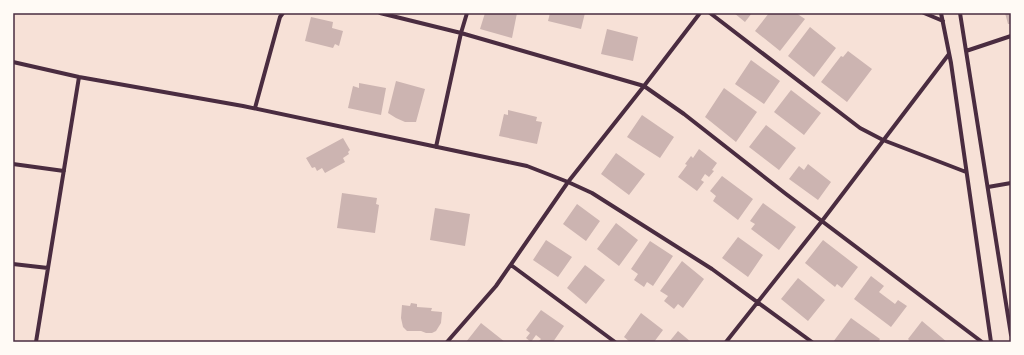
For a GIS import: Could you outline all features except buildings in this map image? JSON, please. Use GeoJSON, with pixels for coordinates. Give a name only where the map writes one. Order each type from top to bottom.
{"type":"FeatureCollection","features":[{"type":"Feature","properties":{"kind":"street"},"geometry":{"type":"LineString","coordinates":[[255,108],[280,17],[283,13]]}},
{"type":"Feature","properties":{"kind":"street"},"geometry":{"type":"LineString","coordinates":[[380,13],[461,33],[644,86],[684,114],[982,342]]}},
{"type":"Feature","properties":{"kind":"street"},"geometry":{"type":"LineString","coordinates":[[436,147],[461,33],[467,13]]}},
{"type":"Feature","properties":{"kind":"street"},"geometry":{"type":"LineString","coordinates":[[448,342],[496,286],[568,182],[700,13]]}},
{"type":"Feature","properties":{"kind":"street"},"geometry":{"type":"LineString","coordinates":[[710,13],[860,128],[883,140],[966,172]]}},
{"type":"Feature","properties":{"kind":"street"},"geometry":{"type":"LineString","coordinates":[[924,13],[943,21]]}},
{"type":"Feature","properties":{"kind":"street"},"geometry":{"type":"LineString","coordinates":[[941,13],[949,54],[992,342]]}},
{"type":"Feature","properties":{"kind":"street"},"geometry":{"type":"LineString","coordinates":[[960,13],[1011,335]]}},
{"type":"Feature","properties":{"kind":"street"},"geometry":{"type":"LineString","coordinates":[[966,51],[1011,36]]}},
{"type":"Feature","properties":{"kind":"street"},"geometry":{"type":"LineString","coordinates":[[726,342],[822,221],[949,54]]}},
{"type":"Feature","properties":{"kind":"street"},"geometry":{"type":"LineString","coordinates":[[13,62],[79,77],[255,108],[527,166],[592,193],[712,269],[812,342]]}},
{"type":"Feature","properties":{"kind":"street"},"geometry":{"type":"LineString","coordinates":[[36,342],[79,77]]}},
{"type":"Feature","properties":{"kind":"street"},"geometry":{"type":"LineString","coordinates":[[13,164],[64,171]]}},
{"type":"Feature","properties":{"kind":"street"},"geometry":{"type":"LineString","coordinates":[[988,187],[1011,183]]}},
{"type":"Feature","properties":{"kind":"street"},"geometry":{"type":"LineString","coordinates":[[13,264],[48,268]]}},
{"type":"Feature","properties":{"kind":"street"},"geometry":{"type":"LineString","coordinates":[[511,265],[615,342]]}}]}
